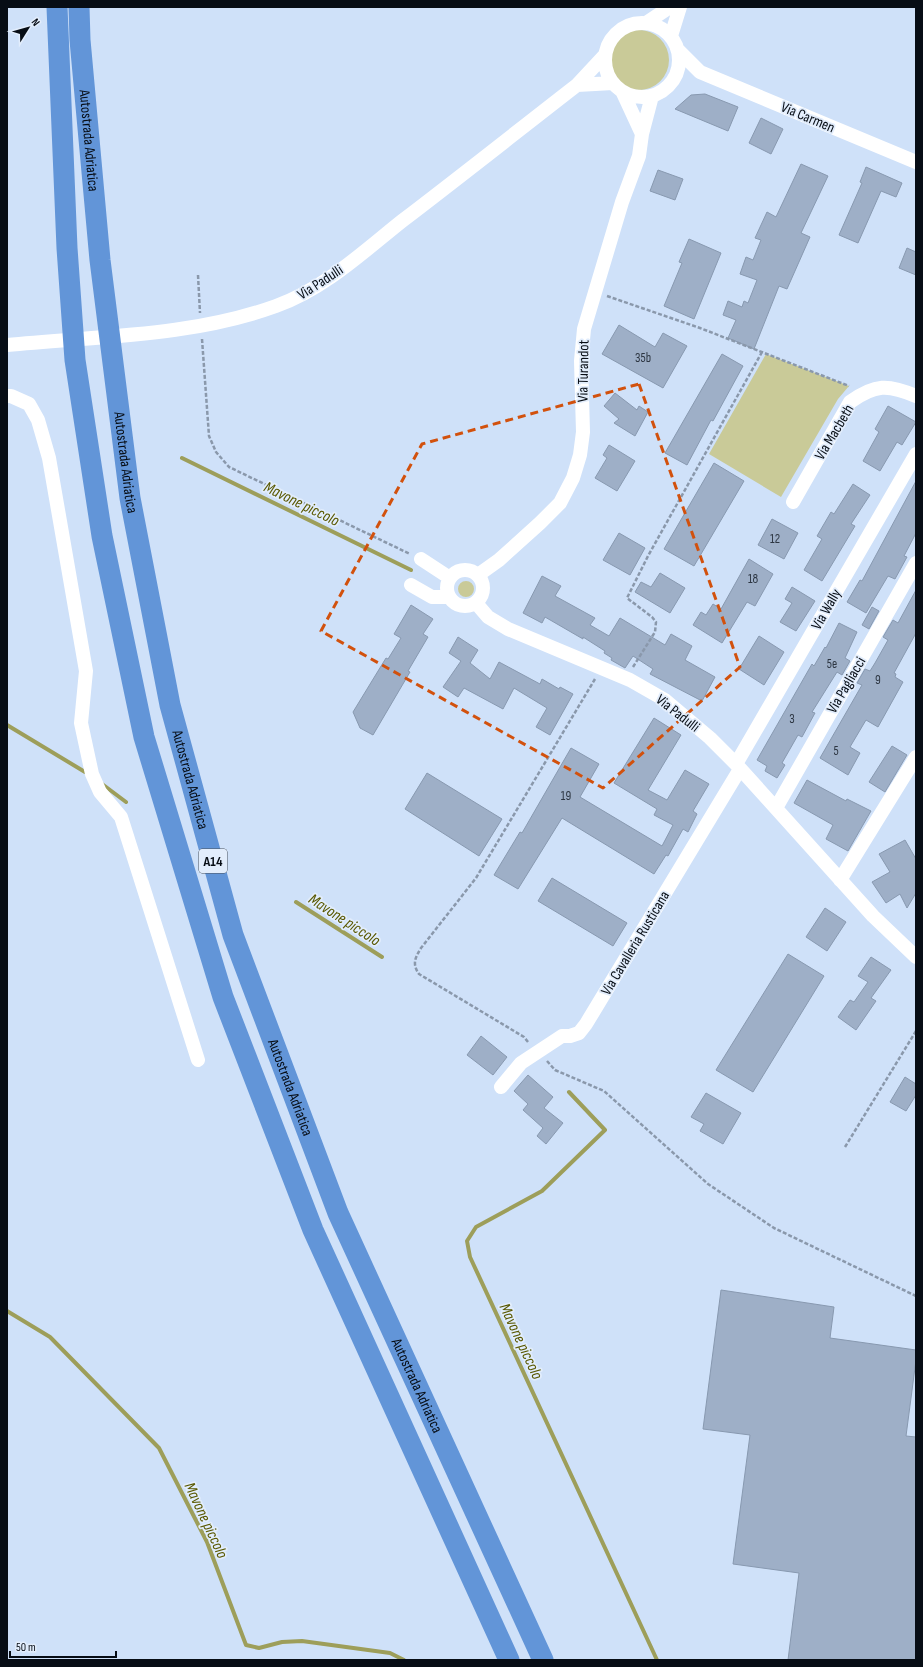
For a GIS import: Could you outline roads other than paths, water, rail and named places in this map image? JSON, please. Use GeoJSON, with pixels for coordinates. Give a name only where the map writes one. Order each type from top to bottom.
{"type":"FeatureCollection","features":[{"type":"Feature","properties":{"kind":"highway","name":"Autostrada Adriatica"},"geometry":{"type":"LineString","coordinates":[[57,7],[67,248],[75,360],[102,536],[144,737],[223,998],[313,1230],[509,1660]]}},
{"type":"Feature","properties":{"kind":"highway","name":"Autostrada Adriatica"},"geometry":{"type":"LineString","coordinates":[[79,7],[80,40],[100,260],[130,498],[170,705],[233,935],[338,1213],[544,1660]]}},
{"type":"Feature","properties":{"kind":"street"},"geometry":{"type":"LineString","coordinates":[[646,23],[670,7]]}},
{"type":"Feature","properties":{"kind":"street"},"geometry":{"type":"LineString","coordinates":[[671,36],[680,7]]}},
{"type":"Feature","properties":{"kind":"street"},"geometry":{"type":"LineString","coordinates":[[577,85],[618,88],[632,96],[642,98],[661,93],[674,79],[679,65],[678,50],[671,36],[664,30],[655,25],[646,23],[634,23],[623,27],[614,35],[608,44],[604,56],[608,75],[618,88],[642,134]]}},
{"type":"Feature","properties":{"kind":"street","name":"Via Carmen"},"geometry":{"type":"LineString","coordinates":[[678,50],[700,72],[916,162]]}},
{"type":"Feature","properties":{"kind":"street","name":"Via Padulli"},"geometry":{"type":"LineString","coordinates":[[7,345],[143,334],[216,324],[297,298],[344,267],[577,85],[604,56]]}},
{"type":"Feature","properties":{"kind":"street"},"geometry":{"type":"LineString","coordinates":[[674,79],[700,72]]}},
{"type":"Feature","properties":{"kind":"street","name":"Via Turandot"},"geometry":{"type":"LineString","coordinates":[[478,575],[499,560],[560,503],[573,478],[580,455],[583,432],[582,361],[584,329],[622,202],[639,156],[642,134],[652,96]]}},
{"type":"Feature","properties":{"kind":"street","name":"Via Macbeth"},"geometry":{"type":"LineString","coordinates":[[793,502],[850,402],[861,394],[879,387],[898,389],[916,396]]}},
{"type":"Feature","properties":{"kind":"street"},"geometry":{"type":"LineString","coordinates":[[7,396],[11,396],[29,404],[38,420],[49,458],[86,671],[82,723],[92,774],[100,792],[121,817],[198,1060]]}},
{"type":"Feature","properties":{"kind":"street","name":"Via Wally"},"geometry":{"type":"LineString","coordinates":[[738,767],[916,454]]}},
{"type":"Feature","properties":{"kind":"street"},"geometry":{"type":"LineString","coordinates":[[422,559],[450,578]]}},
{"type":"Feature","properties":{"kind":"street","name":"Via Pagliacci"},"geometry":{"type":"LineString","coordinates":[[776,808],[916,563]]}},
{"type":"Feature","properties":{"kind":"street"},"geometry":{"type":"LineString","coordinates":[[463,570],[474,572],[478,575],[484,587],[483,593],[476,603],[471,606],[460,606],[449,597],[447,588],[450,578],[458,571],[463,570]]}},
{"type":"Feature","properties":{"kind":"street"},"geometry":{"type":"LineString","coordinates":[[411,585],[432,597],[449,597]]}},
{"type":"Feature","properties":{"kind":"street","name":"Via Padulli"},"geometry":{"type":"LineString","coordinates":[[476,603],[488,617],[508,629],[630,680],[665,700],[710,738],[776,808],[873,916],[916,957]]}},
{"type":"Feature","properties":{"kind":"street"},"geometry":{"type":"LineString","coordinates":[[840,880],[916,757]]}},
{"type":"Feature","properties":{"kind":"street","name":"Via Cavalleria Rusticana"},"geometry":{"type":"LineString","coordinates":[[501,1086],[526,1059],[562,1036],[570,1036],[578,1033],[586,1024],[738,767]]}},
{"type":"Feature","properties":{"kind":"waterway","name":"Mavone piccolo"},"geometry":{"type":"LineString","coordinates":[[182,458],[411,570]]}},
{"type":"Feature","properties":{"kind":"waterway","name":"Mavone piccolo"},"geometry":{"type":"LineString","coordinates":[[7,725],[85,772]]}},
{"type":"Feature","properties":{"kind":"waterway","name":"Mavone piccolo"},"geometry":{"type":"LineString","coordinates":[[102,784],[126,802]]}},
{"type":"Feature","properties":{"kind":"waterway","name":"Mavone piccolo"},"geometry":{"type":"LineString","coordinates":[[296,902],[382,957]]}},
{"type":"Feature","properties":{"kind":"waterway","name":"Mavone piccolo"},"geometry":{"type":"LineString","coordinates":[[569,1092],[605,1130],[542,1191],[476,1227],[467,1241],[470,1257],[657,1660]]}},
{"type":"Feature","properties":{"kind":"waterway","name":"Mavone piccolo"},"geometry":{"type":"LineString","coordinates":[[7,1311],[50,1337],[159,1448],[207,1542],[246,1645],[259,1648],[282,1642],[302,1641],[390,1653],[404,1660]]}}]}
